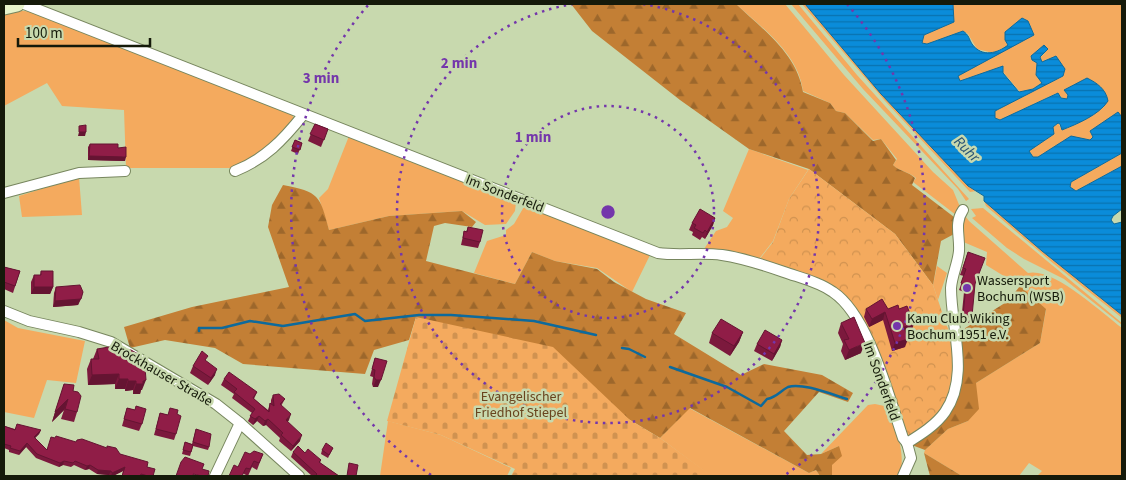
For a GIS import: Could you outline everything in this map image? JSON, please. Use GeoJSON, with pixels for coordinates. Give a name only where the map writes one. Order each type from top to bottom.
{"type":"FeatureCollection","features":[{"type":"Feature","properties":{"kind":"main road"},"geometry":{"type":"LineString","coordinates":[[4,7],[17,4]]}},
{"type":"Feature","properties":{"kind":"street","name":"Im Sonderfeld"},"geometry":{"type":"LineString","coordinates":[[24,4],[303,115],[658,252],[672,255],[721,254],[822,285],[835,293],[846,304],[862,329],[876,357],[903,438],[907,443]]}},
{"type":"Feature","properties":{"kind":"street"},"geometry":{"type":"LineString","coordinates":[[236,171],[254,164],[269,152],[303,115]]}},
{"type":"Feature","properties":{"kind":"street"},"geometry":{"type":"LineString","coordinates":[[4,193],[79,173],[125,171]]}},
{"type":"Feature","properties":{"kind":"street"},"geometry":{"type":"LineString","coordinates":[[903,476],[911,458],[907,443],[926,430],[945,412],[955,386],[957,343],[951,286],[958,258],[958,218],[963,210]]}},
{"type":"Feature","properties":{"kind":"street","name":"Brockhauser Straße"},"geometry":{"type":"LineString","coordinates":[[4,311],[29,321],[94,336],[111,342],[191,388],[240,423],[299,476]]}},
{"type":"Feature","properties":{"kind":"street"},"geometry":{"type":"LineString","coordinates":[[215,476],[240,423]]}},
{"type":"Feature","properties":{"kind":"green space"},"geometry":{"type":"Polygon","coordinates":[[[571,4],[736,4],[786,54],[794,65],[803,92],[830,103],[836,111],[845,113],[873,141],[881,139],[896,160],[893,165],[915,178],[912,185],[954,217],[956,233],[941,241],[933,285],[895,234],[809,169],[749,149],[680,100],[592,31],[571,4]]]}},
{"type":"Feature","properties":{"kind":"green space"},"geometry":{"type":"Polygon","coordinates":[[[736,4],[785,4],[844,75],[933,172],[953,190],[960,207],[956,215],[913,182],[916,178],[893,165],[897,159],[881,139],[873,140],[845,113],[836,111],[830,103],[803,91],[800,77],[786,53],[767,32],[736,4]]]}},
{"type":"Feature","properties":{"kind":"green space"},"geometry":{"type":"Polygon","coordinates":[[[791,4],[798,4],[857,75],[969,199],[966,201],[958,189],[863,89],[791,4]]]}},
{"type":"Feature","properties":{"kind":"green space"},"geometry":{"type":"Polygon","coordinates":[[[802,4],[805,4],[881,94],[968,186],[976,191],[970,192],[885,101],[802,4]]]}},
{"type":"Feature","properties":{"kind":"green space"},"geometry":{"type":"Polygon","coordinates":[[[953,4],[1122,4],[1122,117],[1121,115],[1090,131],[1093,137],[1090,140],[1060,143],[1038,157],[1033,157],[1029,151],[1050,137],[1053,127],[1058,123],[1062,130],[1077,124],[1104,107],[1065,90],[1068,95],[1067,99],[1064,100],[1057,93],[1000,120],[995,119],[995,111],[1063,76],[1056,57],[1042,62],[1040,57],[1046,53],[1032,60],[1037,63],[1036,75],[1042,83],[1033,89],[1020,92],[1003,72],[1003,67],[960,81],[958,76],[962,73],[1033,35],[993,53],[977,49],[968,34],[963,31],[927,44],[922,43],[924,35],[954,22],[953,4]]]}},
{"type":"Feature","properties":{"kind":"green space"},"geometry":{"type":"Polygon","coordinates":[[[16,10],[32,12],[292,115],[294,118],[268,150],[235,168],[126,168],[124,110],[62,106],[47,83],[4,106],[4,12],[16,10]]]}},
{"type":"Feature","properties":{"kind":"green space"},"geometry":{"type":"Polygon","coordinates":[[[349,136],[516,202],[515,211],[506,224],[485,225],[462,211],[389,216],[329,230],[319,198],[328,189],[349,136]]]}},
{"type":"Feature","properties":{"kind":"green space"},"geometry":{"type":"Polygon","coordinates":[[[749,149],[808,170],[789,199],[773,241],[759,259],[728,250],[704,249],[716,231],[727,227],[733,218],[723,211],[749,149]]]}},
{"type":"Feature","properties":{"kind":"green space"},"geometry":{"type":"Polygon","coordinates":[[[1122,153],[1122,166],[1076,191],[1070,187],[1071,182],[1122,153]]]}},
{"type":"Feature","properties":{"kind":"green space"},"geometry":{"type":"Polygon","coordinates":[[[809,169],[895,234],[933,285],[955,344],[951,393],[943,411],[908,442],[851,304],[759,260],[773,242],[789,199],[809,169]]]}},
{"type":"Feature","properties":{"kind":"green space"},"geometry":{"type":"Polygon","coordinates":[[[79,177],[82,215],[22,217],[19,196],[79,177]]]}},
{"type":"Feature","properties":{"kind":"green space"},"geometry":{"type":"Polygon","coordinates":[[[283,185],[304,190],[316,197],[323,209],[329,230],[389,216],[462,211],[476,222],[472,227],[445,223],[434,226],[426,261],[515,284],[532,252],[555,261],[597,269],[614,282],[646,299],[686,313],[674,334],[741,375],[764,364],[822,375],[853,393],[848,402],[819,392],[784,431],[807,455],[821,454],[839,446],[842,456],[832,465],[832,476],[820,476],[816,470],[809,473],[690,408],[660,438],[630,420],[416,317],[409,340],[374,350],[365,374],[243,364],[215,348],[165,340],[130,348],[124,327],[192,307],[289,287],[268,227],[272,205],[283,185]]]}},
{"type":"Feature","properties":{"kind":"green space"},"geometry":{"type":"Polygon","coordinates":[[[984,201],[1042,251],[1122,315],[1122,318],[1054,264],[986,206],[984,201]]]}},
{"type":"Feature","properties":{"kind":"green space"},"geometry":{"type":"Polygon","coordinates":[[[525,205],[651,253],[632,292],[597,268],[555,261],[532,252],[515,284],[474,273],[487,241],[506,235],[506,230],[514,224],[525,205]]]}},
{"type":"Feature","properties":{"kind":"green space"},"geometry":{"type":"Polygon","coordinates":[[[983,208],[1122,323],[1122,325],[1064,279],[1024,259],[1007,248],[972,218],[976,216],[971,209],[983,208]]]}},
{"type":"Feature","properties":{"kind":"green space"},"geometry":{"type":"Polygon","coordinates":[[[963,213],[969,221],[1028,273],[1038,273],[1063,284],[1090,302],[1122,328],[1122,476],[1037,476],[1042,471],[1029,463],[1019,476],[962,476],[924,453],[948,429],[968,421],[976,383],[1040,343],[1046,310],[1020,286],[986,265],[987,252],[961,241],[963,213]]]}},
{"type":"Feature","properties":{"kind":"green space"},"geometry":{"type":"Polygon","coordinates":[[[937,266],[947,273],[938,300],[933,285],[937,266]]]}},
{"type":"Feature","properties":{"kind":"green space"},"geometry":{"type":"Polygon","coordinates":[[[1020,286],[1046,309],[1040,343],[976,383],[979,409],[968,421],[948,429],[925,450],[909,444],[959,332],[1008,301],[1020,286]]]}},
{"type":"Feature","properties":{"kind":"green space","name":"Evangelischer Friedhof Stiepel"},"geometry":{"type":"Polygon","coordinates":[[[416,317],[553,347],[630,420],[660,438],[712,476],[511,476],[515,469],[441,435],[387,421],[416,317]]]}},
{"type":"Feature","properties":{"kind":"green space"},"geometry":{"type":"Polygon","coordinates":[[[4,320],[18,328],[85,341],[76,383],[47,380],[34,418],[4,412],[4,320]]]}},
{"type":"Feature","properties":{"kind":"green space"},"geometry":{"type":"Polygon","coordinates":[[[875,404],[889,407],[901,450],[902,467],[900,476],[832,476],[832,465],[839,446],[821,454],[868,405],[875,404]]]}},
{"type":"Feature","properties":{"kind":"green space"},"geometry":{"type":"Polygon","coordinates":[[[689,408],[809,473],[816,470],[820,476],[711,476],[660,438],[689,408]]]}},
{"type":"Feature","properties":{"kind":"green space"},"geometry":{"type":"Polygon","coordinates":[[[388,421],[441,435],[511,468],[507,476],[380,476],[388,421]]]}},
{"type":"Feature","properties":{"kind":"green space"},"geometry":{"type":"Polygon","coordinates":[[[924,453],[962,476],[930,476],[924,453]]]}},
{"type":"Feature","properties":{"kind":"water","name":"Ruhr"},"geometry":{"type":"Polygon","coordinates":[[[805,4],[953,4],[954,22],[924,35],[922,43],[927,44],[963,31],[976,48],[985,53],[995,52],[1008,45],[1005,40],[1005,32],[1022,18],[1028,21],[1034,35],[958,76],[960,81],[1003,66],[1003,73],[1019,92],[1033,89],[1042,83],[1036,75],[1037,63],[1032,60],[1031,56],[1044,45],[1048,49],[1040,57],[1042,62],[1056,56],[1065,69],[1063,76],[995,111],[995,118],[1000,120],[1058,93],[1061,98],[1067,99],[1068,95],[1064,90],[1087,78],[1100,87],[1108,101],[1099,111],[1087,119],[1062,130],[1058,123],[1053,127],[1054,134],[1029,151],[1033,157],[1038,157],[1071,136],[1090,140],[1093,137],[1090,131],[1118,112],[1122,117],[1122,153],[1071,182],[1070,187],[1076,191],[1122,166],[1122,209],[1111,220],[1114,224],[1122,222],[1122,315],[1042,251],[984,201],[984,196],[968,186],[881,94],[805,4]]]}},
{"type":"Feature","properties":{"kind":"building"},"geometry":{"type":"Polygon","coordinates":[[[315,124],[328,129],[324,140],[310,134],[315,124]]]}},
{"type":"Feature","properties":{"kind":"building"},"geometry":{"type":"Polygon","coordinates":[[[86,125],[86,132],[79,132],[79,126],[86,125]]]}},
{"type":"Feature","properties":{"kind":"building"},"geometry":{"type":"Polygon","coordinates":[[[295,140],[302,143],[300,150],[292,147],[295,140]]]}},
{"type":"Feature","properties":{"kind":"building"},"geometry":{"type":"Polygon","coordinates":[[[90,144],[118,144],[118,148],[126,147],[126,157],[89,156],[90,144]]]}},
{"type":"Feature","properties":{"kind":"building"},"geometry":{"type":"Polygon","coordinates":[[[700,209],[715,218],[707,232],[705,230],[703,233],[694,228],[696,225],[692,223],[700,209]]]}},
{"type":"Feature","properties":{"kind":"building"},"geometry":{"type":"Polygon","coordinates":[[[468,227],[483,230],[480,242],[463,238],[464,231],[467,232],[468,227]]]}},
{"type":"Feature","properties":{"kind":"building"},"geometry":{"type":"Polygon","coordinates":[[[968,252],[985,258],[975,284],[972,316],[963,315],[966,285],[961,283],[966,269],[963,268],[968,252]]]}},
{"type":"Feature","properties":{"kind":"building"},"geometry":{"type":"Polygon","coordinates":[[[4,267],[20,271],[15,286],[4,282],[4,267]]]}},
{"type":"Feature","properties":{"kind":"building"},"geometry":{"type":"Polygon","coordinates":[[[41,271],[53,271],[53,287],[34,287],[34,275],[41,275],[41,271]]]}},
{"type":"Feature","properties":{"kind":"building"},"geometry":{"type":"Polygon","coordinates":[[[80,285],[83,292],[81,299],[55,301],[56,287],[80,285]]]}},
{"type":"Feature","properties":{"kind":"building"},"geometry":{"type":"Polygon","coordinates":[[[882,299],[888,309],[898,305],[899,309],[907,306],[914,324],[904,327],[908,339],[895,343],[885,312],[872,319],[866,309],[882,299]]]}},
{"type":"Feature","properties":{"kind":"building"},"geometry":{"type":"Polygon","coordinates":[[[854,317],[865,343],[849,350],[844,340],[849,339],[841,323],[854,317]]]}},
{"type":"Feature","properties":{"kind":"building"},"geometry":{"type":"Polygon","coordinates":[[[721,319],[743,332],[734,346],[712,333],[721,319]]]}},
{"type":"Feature","properties":{"kind":"building"},"geometry":{"type":"Polygon","coordinates":[[[765,330],[782,340],[774,354],[757,344],[765,330]]]}},
{"type":"Feature","properties":{"kind":"building"},"geometry":{"type":"Polygon","coordinates":[[[121,345],[121,350],[131,350],[138,354],[139,367],[145,367],[146,380],[143,381],[143,384],[136,384],[136,381],[128,381],[128,379],[119,379],[119,374],[92,375],[91,359],[99,359],[97,349],[121,345]]]}},
{"type":"Feature","properties":{"kind":"building"},"geometry":{"type":"Polygon","coordinates":[[[202,351],[208,356],[205,360],[217,369],[211,378],[193,366],[202,351]]]}},
{"type":"Feature","properties":{"kind":"building"},"geometry":{"type":"Polygon","coordinates":[[[375,358],[387,361],[381,380],[376,380],[374,377],[375,370],[372,369],[375,358]]]}},
{"type":"Feature","properties":{"kind":"building"},"geometry":{"type":"Polygon","coordinates":[[[229,372],[257,392],[253,398],[269,412],[270,403],[274,406],[273,395],[279,394],[285,399],[280,404],[291,414],[286,420],[302,435],[293,446],[268,419],[265,421],[259,416],[255,419],[250,416],[255,409],[234,392],[237,389],[224,379],[229,372]]]}},
{"type":"Feature","properties":{"kind":"building"},"geometry":{"type":"Polygon","coordinates":[[[64,384],[74,385],[73,391],[78,392],[81,396],[77,412],[65,409],[68,399],[55,412],[64,384]]]}},
{"type":"Feature","properties":{"kind":"building"},"geometry":{"type":"Polygon","coordinates":[[[136,406],[146,409],[142,424],[124,419],[127,408],[135,410],[136,406]]]}},
{"type":"Feature","properties":{"kind":"building"},"geometry":{"type":"Polygon","coordinates":[[[170,408],[178,410],[177,414],[181,416],[176,434],[156,429],[160,413],[168,415],[170,408]]]}},
{"type":"Feature","properties":{"kind":"building"},"geometry":{"type":"Polygon","coordinates":[[[17,424],[41,430],[34,437],[47,450],[51,437],[55,438],[56,436],[76,442],[82,439],[107,448],[107,446],[116,448],[120,454],[148,462],[147,467],[155,469],[153,476],[141,474],[140,476],[122,476],[125,467],[112,473],[111,471],[98,470],[90,465],[87,466],[75,461],[73,463],[64,461],[60,463],[37,454],[27,443],[20,451],[10,448],[11,446],[4,444],[4,426],[15,430],[17,424]]]}},
{"type":"Feature","properties":{"kind":"building"},"geometry":{"type":"Polygon","coordinates":[[[196,429],[211,434],[209,447],[193,442],[196,429]]]}},
{"type":"Feature","properties":{"kind":"building"},"geometry":{"type":"Polygon","coordinates":[[[185,442],[193,445],[191,452],[183,450],[185,442]]]}},
{"type":"Feature","properties":{"kind":"building"},"geometry":{"type":"Polygon","coordinates":[[[326,443],[333,448],[329,455],[322,450],[326,443]]]}},
{"type":"Feature","properties":{"kind":"building"},"geometry":{"type":"Polygon","coordinates":[[[298,446],[305,453],[308,449],[321,460],[319,462],[339,476],[315,476],[317,474],[293,452],[298,446]]]}},
{"type":"Feature","properties":{"kind":"building"},"geometry":{"type":"Polygon","coordinates":[[[254,451],[263,454],[259,463],[254,461],[250,469],[246,468],[242,476],[229,476],[234,465],[238,467],[245,452],[250,454],[254,451]]]}},
{"type":"Feature","properties":{"kind":"building"},"geometry":{"type":"Polygon","coordinates":[[[185,457],[204,464],[202,469],[209,471],[208,476],[193,474],[194,476],[176,476],[185,457]]]}},
{"type":"Feature","properties":{"kind":"building"},"geometry":{"type":"Polygon","coordinates":[[[349,463],[358,465],[356,476],[347,476],[349,463]]]}},
{"type":"Feature","properties":{"kind":"waterway"},"geometry":{"type":"LineString","coordinates":[[199,331],[199,328],[222,328],[250,321],[283,326],[355,314],[365,321],[419,315],[451,315],[534,321],[596,335]]}},
{"type":"Feature","properties":{"kind":"waterway"},"geometry":{"type":"LineString","coordinates":[[622,348],[629,349],[645,357]]}},
{"type":"Feature","properties":{"kind":"waterway"},"geometry":{"type":"LineString","coordinates":[[670,367],[727,387],[761,406],[767,399],[788,387],[794,386],[826,392],[847,399]]}},
{"type":"Feature","properties":{"kind":"place","name":"Wassersport Bochum (WSB)"},"geometry":{"type":"Point","coordinates":[967,288]}},
{"type":"Feature","properties":{"kind":"place","name":"Kanu Club Wiking Bochum 1951 e.V."},"geometry":{"type":"Point","coordinates":[897,326]}}]}
